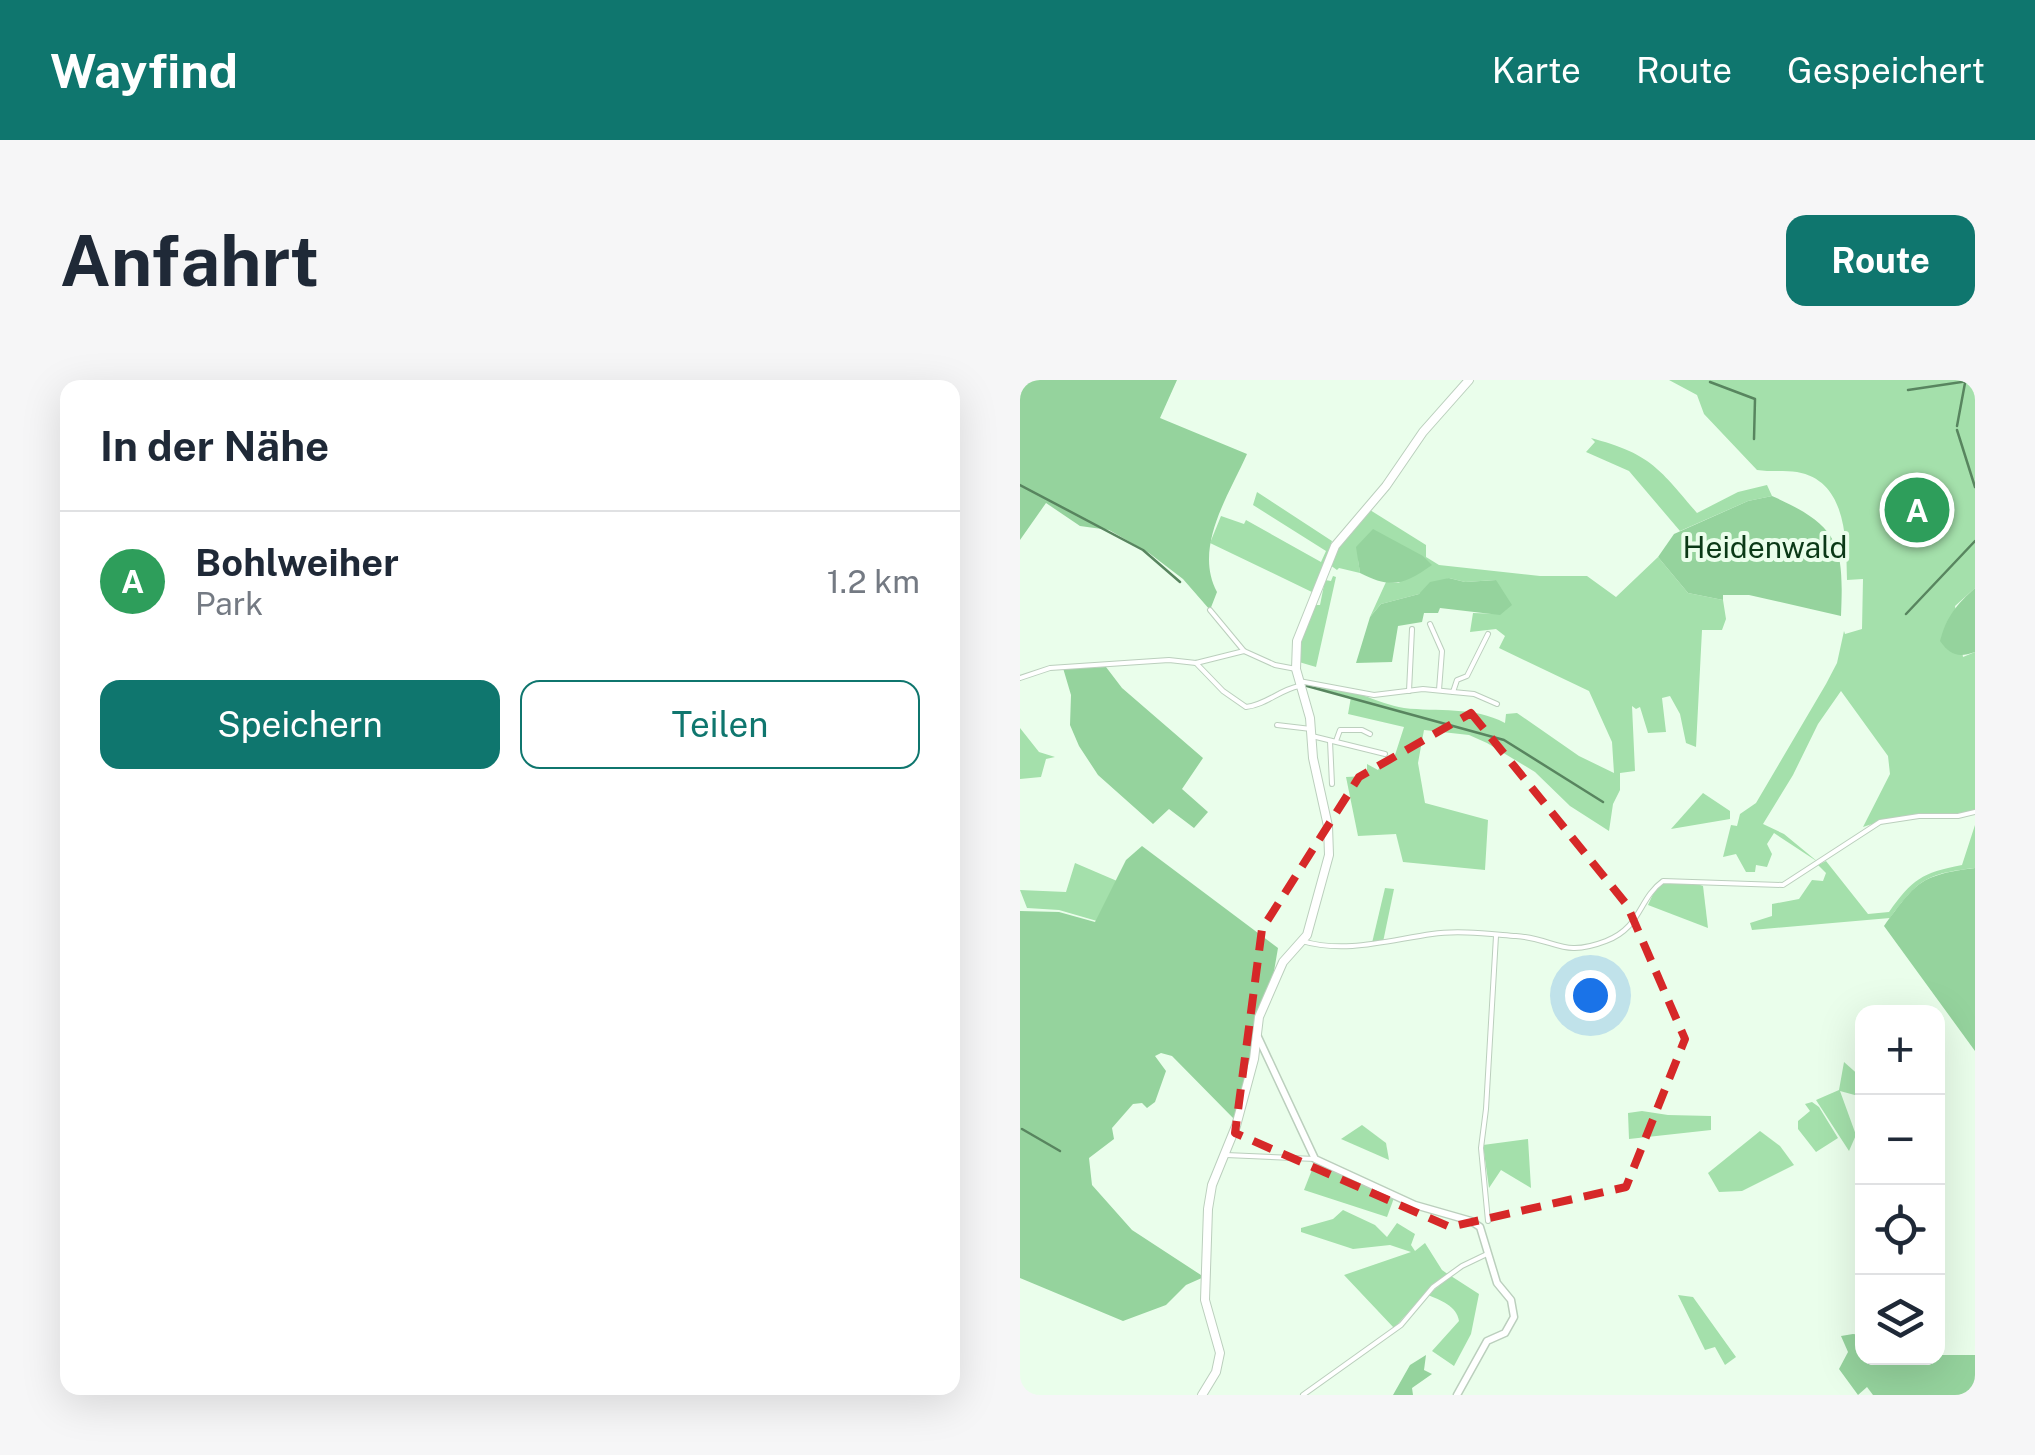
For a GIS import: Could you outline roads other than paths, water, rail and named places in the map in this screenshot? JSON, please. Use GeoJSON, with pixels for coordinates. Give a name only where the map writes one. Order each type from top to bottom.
{"type":"FeatureCollection","features":[{"type":"Feature","properties":{"kind":"main road"},"geometry":{"type":"LineString","coordinates":[[1202,1395],[1216,1372],[1220,1354],[1208,1318],[1205,1288],[1210,1196],[1251,1070],[1259,1018],[1279,970],[1312,924],[1329,854],[1330,838],[1296,669],[1297,641],[1316,601],[1334,546],[1469,380]]}},
{"type":"Feature","properties":{"kind":"street"},"geometry":{"type":"LineString","coordinates":[[1210,610],[1244,651],[1296,669]]}},
{"type":"Feature","properties":{"kind":"street"},"geometry":{"type":"LineString","coordinates":[[1430,624],[1442,651],[1439,690]]}},
{"type":"Feature","properties":{"kind":"street"},"geometry":{"type":"LineString","coordinates":[[1408,691],[1412,629]]}},
{"type":"Feature","properties":{"kind":"street"},"geometry":{"type":"LineString","coordinates":[[1453,692],[1457,680],[1467,676],[1488,634]]}},
{"type":"Feature","properties":{"kind":"street"},"geometry":{"type":"LineString","coordinates":[[1020,678],[1050,668],[1183,660],[1196,663],[1244,651]]}},
{"type":"Feature","properties":{"kind":"street"},"geometry":{"type":"LineString","coordinates":[[1196,663],[1222,692],[1246,706],[1260,704],[1300,683],[1374,695],[1439,690],[1474,694],[1497,704]]}},
{"type":"Feature","properties":{"kind":"street"},"geometry":{"type":"LineString","coordinates":[[1277,725],[1385,754]]}},
{"type":"Feature","properties":{"kind":"street"},"geometry":{"type":"LineString","coordinates":[[1332,784],[1333,741],[1341,730],[1370,734]]}},
{"type":"Feature","properties":{"kind":"street"},"geometry":{"type":"LineString","coordinates":[[1302,942],[1359,946],[1436,934],[1535,940],[1570,950],[1606,941],[1632,924],[1654,888],[1663,882],[1692,880],[1711,886],[1746,882],[1776,887],[1880,822],[1975,812]]}},
{"type":"Feature","properties":{"kind":"street"},"geometry":{"type":"LineString","coordinates":[[1488,1221],[1481,1148],[1496,936]]}},
{"type":"Feature","properties":{"kind":"street"},"geometry":{"type":"LineString","coordinates":[[1257,1036],[1315,1159]]}},
{"type":"Feature","properties":{"kind":"street"},"geometry":{"type":"LineString","coordinates":[[1226,1155],[1315,1159],[1415,1205],[1476,1224],[1497,1283],[1511,1300],[1512,1324],[1506,1333],[1487,1341],[1456,1395]]}},
{"type":"Feature","properties":{"kind":"street"},"geometry":{"type":"LineString","coordinates":[[1302,1395],[1401,1325],[1433,1287],[1487,1254]]}},
{"type":"Feature","properties":{"kind":"waterway"},"geometry":{"type":"LineString","coordinates":[[1908,390],[1975,380]]}},
{"type":"Feature","properties":{"kind":"waterway"},"geometry":{"type":"LineString","coordinates":[[1710,382],[1755,399],[1754,439]]}},
{"type":"Feature","properties":{"kind":"waterway"},"geometry":{"type":"LineString","coordinates":[[1957,426],[1965,383]]}},
{"type":"Feature","properties":{"kind":"waterway"},"geometry":{"type":"LineString","coordinates":[[1957,430],[1975,487]]}},
{"type":"Feature","properties":{"kind":"waterway"},"geometry":{"type":"LineString","coordinates":[[1020,485],[1143,550],[1180,582]]}},
{"type":"Feature","properties":{"kind":"waterway"},"geometry":{"type":"LineString","coordinates":[[1906,614],[1975,541]]}},
{"type":"Feature","properties":{"kind":"waterway"},"geometry":{"type":"LineString","coordinates":[[1307,686],[1504,740],[1603,802]]}},
{"type":"Feature","properties":{"kind":"waterway"},"geometry":{"type":"LineString","coordinates":[[1022,1129],[1060,1151]]}},
{"type":"Feature","properties":{"kind":"place","name":"Bohlweiher"},"geometry":{"type":"Point","coordinates":[1917,510]}},
{"type":"Feature","properties":{"kind":"park label","name":"Heidenwald"},"geometry":{"type":"Point","coordinates":[1765,547]}}]}
